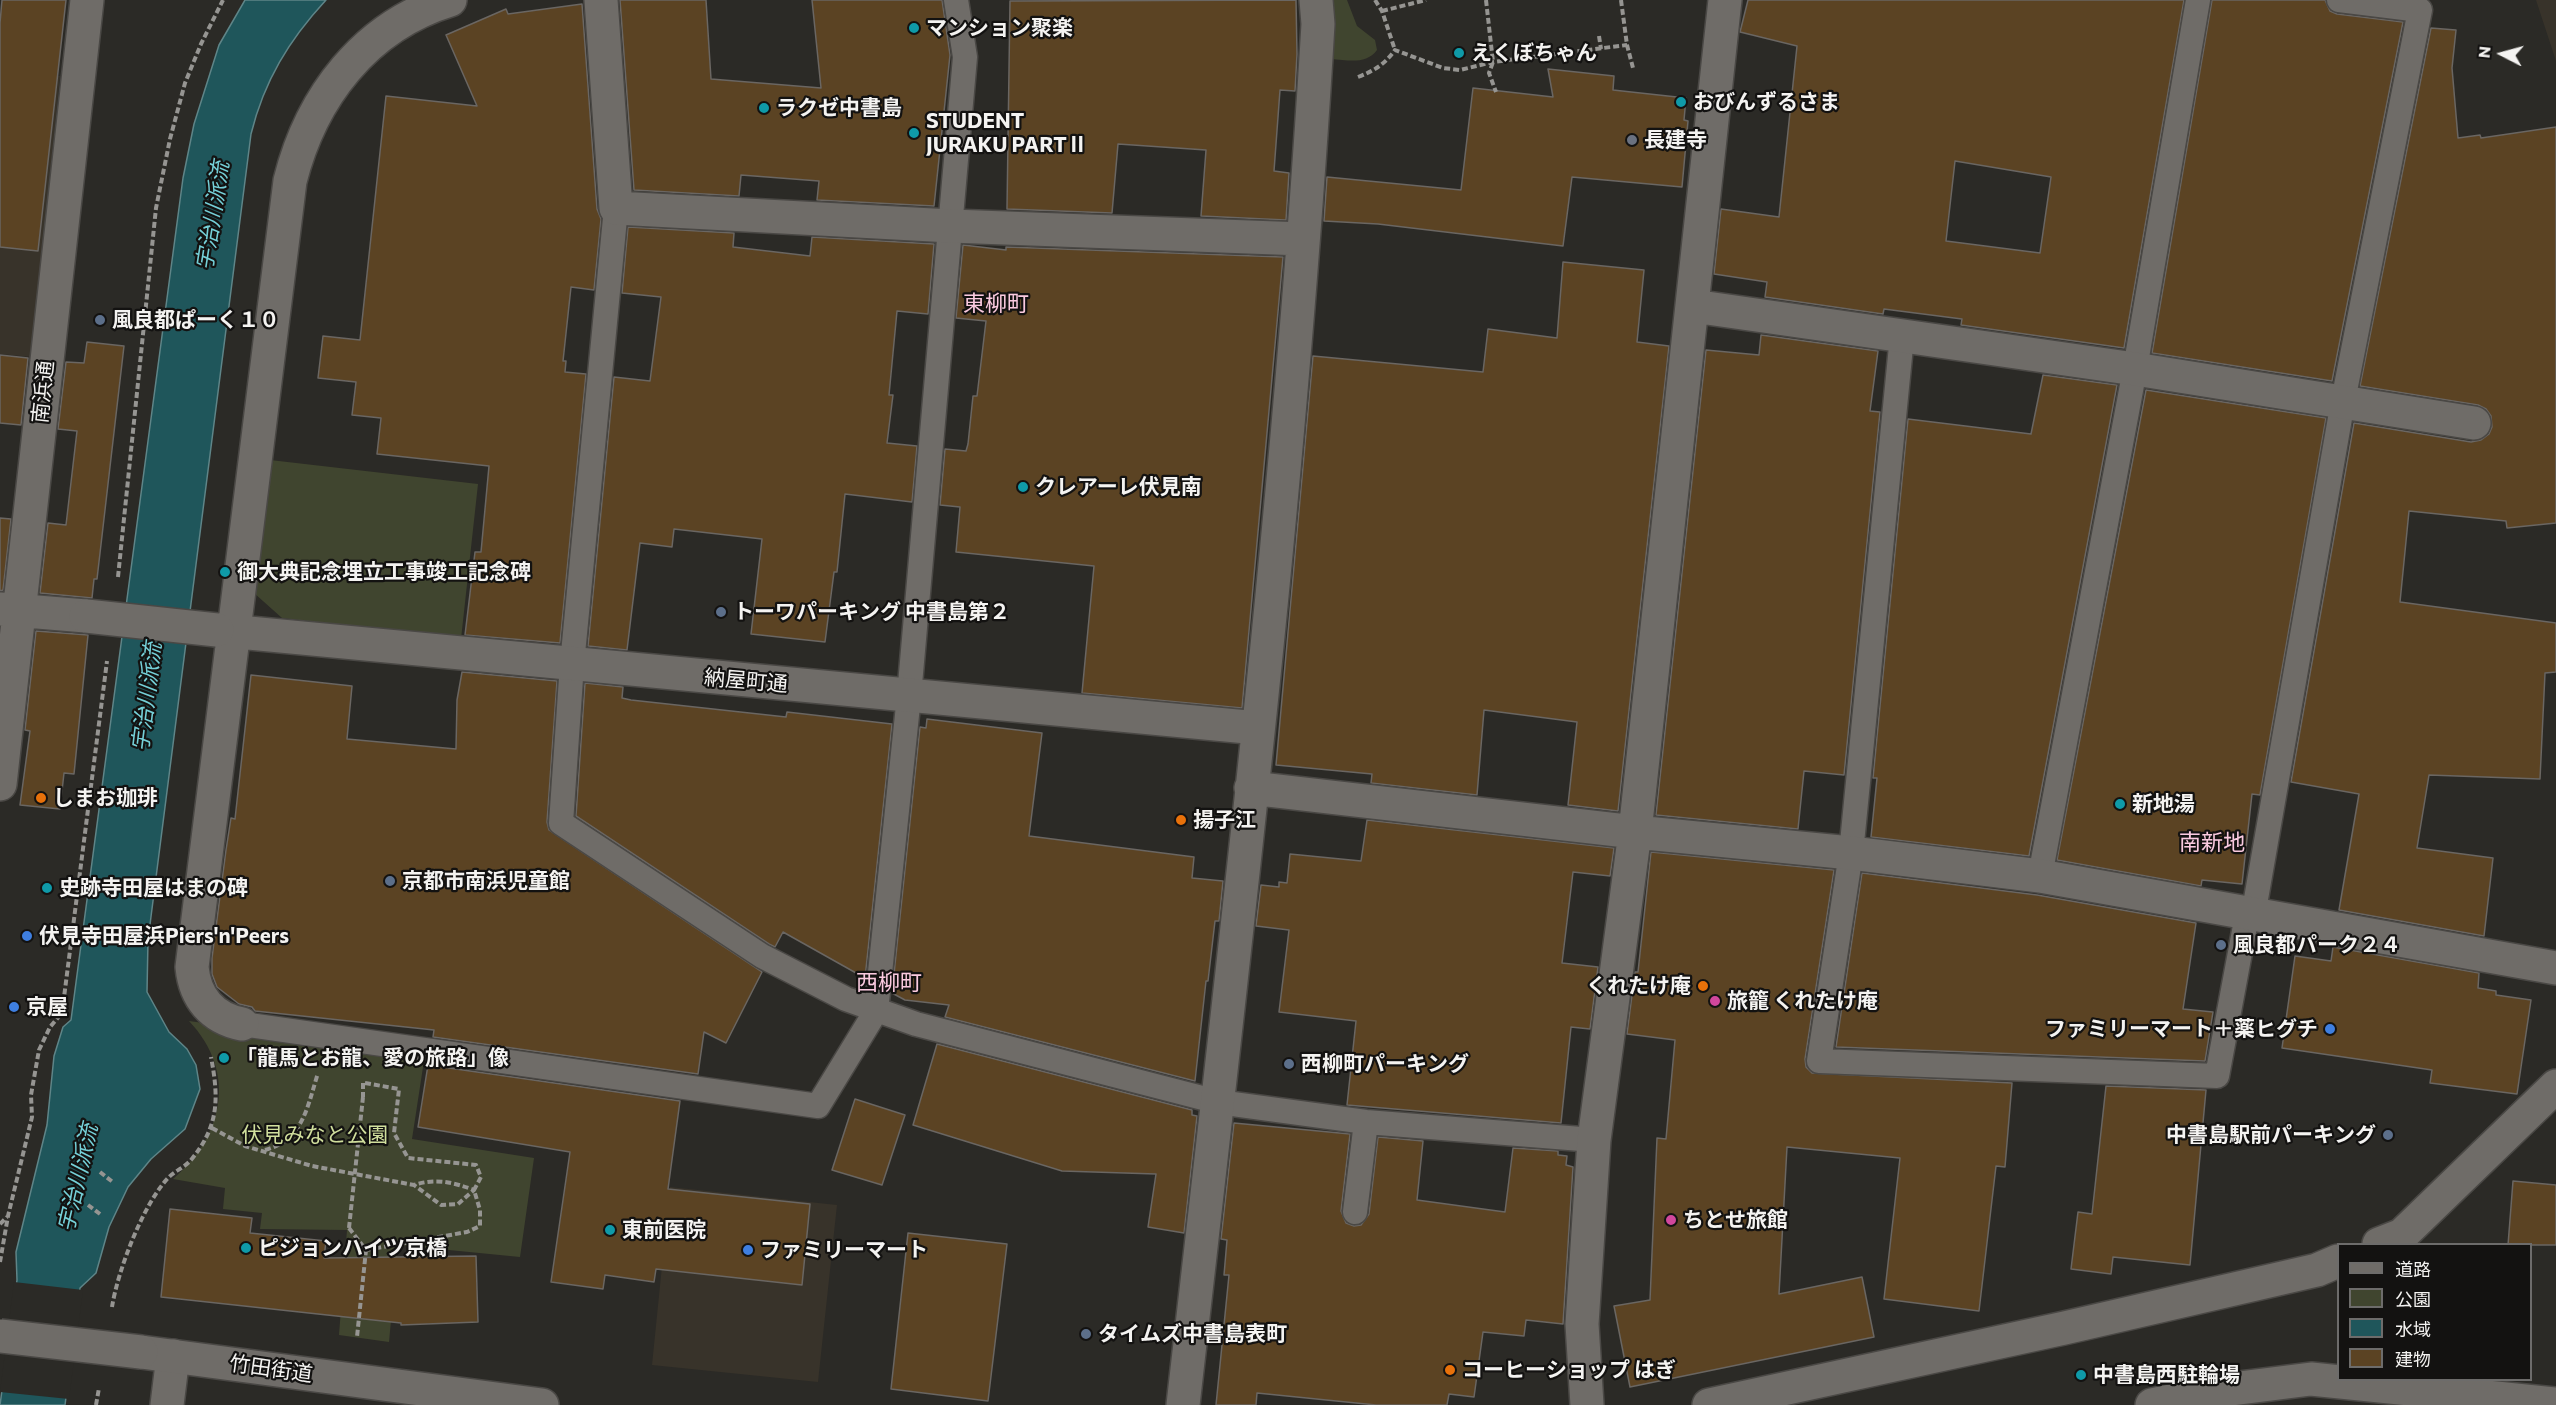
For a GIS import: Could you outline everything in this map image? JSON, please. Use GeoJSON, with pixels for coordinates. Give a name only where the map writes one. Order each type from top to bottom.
{"type":"FeatureCollection","features":[{"type":"Feature","properties":{"kind":"street","name":"南浜通"},"geometry":{"type":"LineString","coordinates":[[0,784],[9,610],[87,0]]}},
{"type":"Feature","properties":{"kind":"street"},"geometry":{"type":"LineString","coordinates":[[242,1024],[220,1017],[203,1001],[192,967],[225,631],[286,202],[302,138],[335,80],[365,48],[401,22],[450,0]]}},
{"type":"Feature","properties":{"kind":"street"},"geometry":{"type":"LineString","coordinates":[[601,0],[616,208],[951,226],[1303,239]]}},
{"type":"Feature","properties":{"kind":"street"},"geometry":{"type":"LineString","coordinates":[[1183,1405],[1258,728],[1303,239],[1318,24],[1316,0]]}},
{"type":"Feature","properties":{"kind":"street"},"geometry":{"type":"LineString","coordinates":[[1587,1405],[1582,1324],[1594,1140],[1635,832],[1725,0]]}},
{"type":"Feature","properties":{"kind":"street"},"geometry":{"type":"LineString","coordinates":[[1693,306],[2343,400],[2474,423]]}},
{"type":"Feature","properties":{"kind":"street","name":"納屋町通"},"geometry":{"type":"LineString","coordinates":[[9,610],[1258,728]]}},
{"type":"Feature","properties":{"kind":"street"},"geometry":{"type":"LineString","coordinates":[[1251,788],[1635,832],[1851,853],[2040,876],[2250,916],[2556,968]]}},
{"type":"Feature","properties":{"kind":"street"},"geometry":{"type":"LineString","coordinates":[[2384,1243],[2402,1235],[2556,1086]]}},
{"type":"Feature","properties":{"kind":"street"},"geometry":{"type":"LineString","coordinates":[[1709,1405],[2087,1323],[2317,1270],[2337,1261]]}},
{"type":"Feature","properties":{"kind":"street","name":"竹田街道"},"geometry":{"type":"LineString","coordinates":[[0,1336],[173,1356],[542,1405]]}},
{"type":"Feature","properties":{"kind":"street"},"geometry":{"type":"LineString","coordinates":[[167,1405],[173,1356]]}},
{"type":"Feature","properties":{"kind":"street"},"geometry":{"type":"LineString","coordinates":[[2152,1405],[2223,1390],[2311,1379],[2556,1404]]}},
{"type":"Feature","properties":{"kind":"lane"},"geometry":{"type":"LineString","coordinates":[[242,1024],[818,1106],[876,1011],[909,696],[965,57],[956,0]]}},
{"type":"Feature","properties":{"kind":"lane"},"geometry":{"type":"LineString","coordinates":[[2040,876],[2135,369],[2198,0]]}},
{"type":"Feature","properties":{"kind":"lane"},"geometry":{"type":"LineString","coordinates":[[1902,336],[1851,853],[1819,1061],[2217,1076],[2250,916],[2343,400],[2420,10],[2339,0]]}},
{"type":"Feature","properties":{"kind":"lane"},"geometry":{"type":"LineString","coordinates":[[616,208],[572,664],[561,823],[762,956],[818,986],[876,1011],[1218,1102],[1366,1122],[1594,1140]]}},
{"type":"Feature","properties":{"kind":"lane"},"geometry":{"type":"LineString","coordinates":[[1355,1212],[1366,1122]]}},
{"type":"Feature","properties":{"kind":"path"},"geometry":{"type":"LineString","coordinates":[[1375,0],[1382,11],[1395,50]]}},
{"type":"Feature","properties":{"kind":"path"},"geometry":{"type":"LineString","coordinates":[[1382,11],[1426,0]]}},
{"type":"Feature","properties":{"kind":"path"},"geometry":{"type":"LineString","coordinates":[[1486,0],[1493,62],[1489,72],[1496,92]]}},
{"type":"Feature","properties":{"kind":"path"},"geometry":{"type":"LineString","coordinates":[[1621,0],[1627,45],[1633,68]]}},
{"type":"Feature","properties":{"kind":"path"},"geometry":{"type":"LineString","coordinates":[[1599,36],[1600,49]]}},
{"type":"Feature","properties":{"kind":"path"},"geometry":{"type":"LineString","coordinates":[[1395,50],[1443,68],[1460,69],[1493,62],[1627,45]]}},
{"type":"Feature","properties":{"kind":"path"},"geometry":{"type":"LineString","coordinates":[[1350,81],[1372,72],[1387,61],[1395,50]]}},
{"type":"Feature","properties":{"kind":"path"},"geometry":{"type":"LineString","coordinates":[[264,1150],[282,1146],[296,1134],[318,1074],[327,1076]]}},
{"type":"Feature","properties":{"kind":"path"},"geometry":{"type":"LineString","coordinates":[[354,1081],[399,1089],[394,1133],[408,1158],[476,1165],[481,1177],[474,1190],[458,1204],[441,1205],[414,1185]]}},
{"type":"Feature","properties":{"kind":"path"},"geometry":{"type":"LineString","coordinates":[[353,1380],[366,1250],[349,1228],[364,1083]]}},
{"type":"Feature","properties":{"kind":"path"},"geometry":{"type":"LineString","coordinates":[[212,1128],[245,1146],[329,1171],[414,1185],[427,1181],[447,1180],[474,1190]]}},
{"type":"Feature","properties":{"kind":"path"},"geometry":{"type":"LineString","coordinates":[[100,1172],[114,1183]]}},
{"type":"Feature","properties":{"kind":"path"},"geometry":{"type":"LineString","coordinates":[[111,1313],[115,1290],[141,1222],[169,1178]]}},
{"type":"Feature","properties":{"kind":"path"},"geometry":{"type":"LineString","coordinates":[[366,1250],[456,1234],[480,1226],[480,1210],[474,1190]]}},
{"type":"Feature","properties":{"kind":"path"},"geometry":{"type":"LineString","coordinates":[[88,1205],[100,1214]]}},
{"type":"Feature","properties":{"kind":"path"},"geometry":{"type":"LineString","coordinates":[[0,1224],[8,1216],[0,1262]]}},
{"type":"Feature","properties":{"kind":"path"},"geometry":{"type":"LineString","coordinates":[[96,1405],[100,1382]]}},
{"type":"Feature","properties":{"kind":"shaded area"},"geometry":{"type":"Polygon","coordinates":[[[2536,0],[2556,0],[2556,61],[2536,0]]]}},
{"type":"Feature","properties":{"kind":"shaded area"},"geometry":{"type":"Polygon","coordinates":[[[0,70],[60,76],[32,357],[0,354],[0,70]]]}},
{"type":"Feature","properties":{"kind":"shaded area","name":"ファミリーマート"},"geometry":{"type":"Polygon","coordinates":[[[670,1187],[837,1205],[818,1382],[652,1365],[670,1187]]]}},
{"type":"Feature","properties":{"kind":"green space"},"geometry":{"type":"Polygon","coordinates":[[[1330,0],[1347,0],[1357,26],[1375,40],[1377,50],[1373,55],[1362,60],[1331,59],[1330,0]]]}},
{"type":"Feature","properties":{"kind":"green space"},"geometry":{"type":"Polygon","coordinates":[[[270,460],[478,484],[461,639],[282,618],[254,593],[270,460]]]}},
{"type":"Feature","properties":{"kind":"green space","name":"伏見みなと公園"},"geometry":{"type":"Polygon","coordinates":[[[189,1021],[425,1054],[412,1139],[534,1158],[520,1257],[398,1245],[389,1342],[339,1335],[347,1230],[260,1229],[262,1213],[223,1209],[225,1188],[173,1179],[190,1162],[203,1143],[213,1124],[218,1103],[219,1083],[214,1062],[204,1041],[189,1021]]]}},
{"type":"Feature","properties":{"kind":"water","name":"宇治川派流"},"geometry":{"type":"Polygon","coordinates":[[[245,0],[326,0],[300,30],[280,62],[263,96],[251,134],[148,940],[147,992],[169,1032],[187,1049],[196,1065],[200,1089],[185,1129],[151,1159],[128,1187],[109,1227],[96,1273],[80,1288],[65,1405],[0,1405],[17,1280],[16,1252],[47,1125],[54,1056],[63,1027],[71,1020],[183,178],[194,124],[219,45],[245,0]]]}},
{"type":"Feature","properties":{"kind":"pier"},"geometry":{"type":"Polygon","coordinates":[[[14,1282],[83,1290],[69,1399],[0,1392],[14,1282]]]}},
{"type":"Feature","properties":{"kind":"building"},"geometry":{"type":"Polygon","coordinates":[[[2,0],[66,0],[38,251],[0,247],[0,23],[2,0]]]}},
{"type":"Feature","properties":{"kind":"building"},"geometry":{"type":"Polygon","coordinates":[[[620,0],[706,0],[711,79],[821,88],[812,0],[942,0],[950,55],[934,206],[817,200],[819,181],[741,175],[739,196],[634,190],[620,0]]]}},
{"type":"Feature","properties":{"kind":"building"},"geometry":{"type":"Polygon","coordinates":[[[1296,0],[1295,91],[1280,90],[1274,171],[1289,173],[1286,220],[1201,216],[1206,150],[1118,144],[1112,213],[1007,209],[1010,1],[1296,0]]]}},
{"type":"Feature","properties":{"kind":"building"},"geometry":{"type":"Polygon","coordinates":[[[1748,0],[2184,0],[2124,348],[1961,325],[1962,319],[1884,309],[1883,314],[1765,297],[1767,282],[1714,274],[1721,209],[1779,217],[1797,46],[1740,32],[1748,0]],[[1955,161],[1946,241],[2040,253],[2051,177],[1955,161]]]}},
{"type":"Feature","properties":{"kind":"building"},"geometry":{"type":"Polygon","coordinates":[[[2212,0],[2325,0],[2330,11],[2337,14],[2403,22],[2332,381],[2152,353],[2212,0]]]}},
{"type":"Feature","properties":{"kind":"building"},"geometry":{"type":"Polygon","coordinates":[[[582,4],[597,209],[601,219],[594,290],[571,287],[563,361],[566,361],[565,372],[586,374],[560,643],[465,635],[475,552],[481,552],[489,466],[377,454],[381,418],[352,415],[356,382],[318,378],[323,336],[360,340],[386,96],[477,106],[446,35],[506,9],[508,14],[582,4]]]}},
{"type":"Feature","properties":{"kind":"building"},"geometry":{"type":"Polygon","coordinates":[[[2431,28],[2456,30],[2452,68],[2458,138],[2480,135],[2481,138],[2556,127],[2556,523],[2507,528],[2506,521],[2409,511],[2400,602],[2556,623],[2556,672],[2545,673],[2540,779],[2429,775],[2417,848],[2493,858],[2484,936],[2339,910],[2359,794],[2291,782],[2354,423],[2471,442],[2481,440],[2489,434],[2492,427],[2491,416],[2486,409],[2478,405],[2360,386],[2431,28]]]}},
{"type":"Feature","properties":{"kind":"building"},"geometry":{"type":"Polygon","coordinates":[[[1548,69],[1614,76],[1613,90],[1686,98],[1684,120],[1688,121],[1682,187],[1572,177],[1563,246],[1378,224],[1324,221],[1327,177],[1461,190],[1473,88],[1553,97],[1548,69]]]}},
{"type":"Feature","properties":{"kind":"building"},"geometry":{"type":"Polygon","coordinates":[[[628,227],[734,233],[733,247],[810,256],[812,237],[934,244],[928,314],[897,311],[889,395],[893,395],[887,443],[917,446],[912,502],[845,494],[837,572],[834,572],[825,642],[751,634],[762,539],[674,529],[672,547],[640,543],[627,650],[588,646],[614,377],[650,381],[661,297],[622,293],[628,227]]]}},
{"type":"Feature","properties":{"kind":"building"},"geometry":{"type":"Polygon","coordinates":[[[963,245],[1006,250],[1006,247],[1283,257],[1242,708],[1082,693],[1094,566],[956,552],[960,507],[940,505],[945,449],[966,451],[973,396],[977,396],[986,321],[956,318],[963,245]]]}},
{"type":"Feature","properties":{"kind":"building"},"geometry":{"type":"Polygon","coordinates":[[[1563,262],[1644,270],[1637,342],[1669,346],[1618,811],[1568,805],[1577,722],[1484,710],[1477,795],[1371,783],[1372,774],[1276,765],[1313,356],[1483,372],[1488,329],[1557,338],[1563,262]]]}},
{"type":"Feature","properties":{"kind":"building"},"geometry":{"type":"Polygon","coordinates":[[[1761,335],[1878,351],[1870,411],[1880,412],[1844,775],[1804,771],[1798,829],[1656,815],[1706,350],[1759,355],[1761,335]]]}},
{"type":"Feature","properties":{"kind":"building"},"geometry":{"type":"Polygon","coordinates":[[[87,342],[124,346],[97,579],[94,579],[92,598],[40,593],[48,523],[66,525],[77,431],[58,429],[66,362],[84,363],[87,342]]]}},
{"type":"Feature","properties":{"kind":"building"},"geometry":{"type":"Polygon","coordinates":[[[0,355],[28,358],[21,425],[0,423],[0,355]]]}},
{"type":"Feature","properties":{"kind":"building"},"geometry":{"type":"Polygon","coordinates":[[[2043,375],[2117,385],[2029,856],[1871,837],[1877,778],[1873,778],[1908,419],[2031,434],[2043,375]]]}},
{"type":"Feature","properties":{"kind":"building"},"geometry":{"type":"Polygon","coordinates":[[[2146,390],[2326,418],[2260,795],[2252,794],[2242,884],[2202,880],[2201,886],[2057,860],[2146,390]]]}},
{"type":"Feature","properties":{"kind":"building"},"geometry":{"type":"Polygon","coordinates":[[[0,518],[11,519],[3,590],[0,591],[0,518]]]}},
{"type":"Feature","properties":{"kind":"building"},"geometry":{"type":"Polygon","coordinates":[[[36,631],[88,635],[74,774],[64,773],[60,809],[20,805],[30,731],[25,730],[36,631]]]}},
{"type":"Feature","properties":{"kind":"building"},"geometry":{"type":"Polygon","coordinates":[[[462,672],[557,681],[547,822],[549,830],[762,972],[726,1043],[704,1032],[698,1074],[433,1037],[434,1030],[255,1011],[252,1007],[239,1004],[217,987],[212,974],[212,958],[231,818],[235,819],[251,675],[352,686],[347,739],[456,749],[457,700],[462,672]]]}},
{"type":"Feature","properties":{"kind":"building"},"geometry":{"type":"Polygon","coordinates":[[[585,683],[623,687],[622,698],[631,700],[786,717],[787,712],[892,724],[865,978],[783,932],[775,947],[769,944],[576,816],[585,683]]]}},
{"type":"Feature","properties":{"kind":"building"},"geometry":{"type":"Polygon","coordinates":[[[927,719],[1042,733],[1029,836],[1194,857],[1192,878],[1223,881],[1219,921],[1215,921],[1208,981],[1206,981],[1195,1081],[945,1017],[949,1005],[905,1000],[892,993],[920,727],[926,728],[927,719]]]}},
{"type":"Feature","properties":{"kind":"building"},"geometry":{"type":"Polygon","coordinates":[[[1367,820],[1614,848],[1610,876],[1573,872],[1562,963],[1598,967],[1590,1029],[1571,1027],[1561,1123],[1347,1105],[1356,1021],[1279,1012],[1289,930],[1256,926],[1261,885],[1279,887],[1279,882],[1287,883],[1290,854],[1361,861],[1367,820]]]}},
{"type":"Feature","properties":{"kind":"building"},"geometry":{"type":"Polygon","coordinates":[[[1651,852],[1834,870],[1805,1059],[1806,1067],[1812,1073],[2012,1083],[2005,1167],[1996,1166],[1979,1311],[1884,1299],[1900,1158],[1787,1147],[1779,1294],[1862,1277],[1874,1337],[1630,1387],[1614,1306],[1650,1300],[1657,1138],[1666,1139],[1675,1040],[1627,1034],[1635,972],[1638,972],[1651,852]]]}},
{"type":"Feature","properties":{"kind":"building"},"geometry":{"type":"Polygon","coordinates":[[[1862,873],[2037,895],[2196,923],[2183,1009],[2213,1012],[2205,1061],[1836,1047],[1862,873]]]}},
{"type":"Feature","properties":{"kind":"building"},"geometry":{"type":"Polygon","coordinates":[[[2333,947],[2479,973],[2478,988],[2496,991],[2496,995],[2531,1000],[2517,1094],[2430,1083],[2432,1070],[2282,1048],[2295,956],[2331,961],[2333,947]]]}},
{"type":"Feature","properties":{"kind":"building"},"geometry":{"type":"Polygon","coordinates":[[[937,1044],[1192,1110],[1192,1115],[1197,1116],[1184,1233],[1148,1227],[1156,1174],[1062,1171],[913,1125],[937,1044]]]}},
{"type":"Feature","properties":{"kind":"building"},"geometry":{"type":"Polygon","coordinates":[[[428,1065],[680,1101],[668,1189],[810,1204],[802,1285],[656,1269],[654,1282],[605,1275],[603,1289],[551,1282],[570,1152],[418,1127],[428,1065]]]}},
{"type":"Feature","properties":{"kind":"building"},"geometry":{"type":"Polygon","coordinates":[[[2106,1086],[2206,1090],[2190,1265],[2113,1257],[2111,1274],[2071,1269],[2078,1212],[2092,1214],[2106,1086]]]}},
{"type":"Feature","properties":{"kind":"building"},"geometry":{"type":"Polygon","coordinates":[[[855,1099],[905,1115],[882,1185],[832,1170],[855,1099]]]}},
{"type":"Feature","properties":{"kind":"building"},"geometry":{"type":"Polygon","coordinates":[[[1234,1123],[1350,1134],[1341,1211],[1346,1223],[1354,1226],[1361,1225],[1369,1214],[1378,1137],[1423,1141],[1417,1200],[1505,1212],[1513,1148],[1558,1151],[1558,1155],[1567,1156],[1566,1165],[1573,1167],[1563,1324],[1526,1320],[1524,1336],[1483,1332],[1474,1397],[1449,1394],[1447,1405],[1376,1405],[1257,1393],[1256,1405],[1216,1405],[1229,1275],[1224,1275],[1227,1240],[1221,1239],[1234,1123]]]}},
{"type":"Feature","properties":{"kind":"building"},"geometry":{"type":"Polygon","coordinates":[[[2513,1181],[2556,1185],[2556,1245],[2508,1243],[2513,1181]]]}},
{"type":"Feature","properties":{"kind":"building","name":"ピジョンハイツ京橋"},"geometry":{"type":"Polygon","coordinates":[[[170,1209],[252,1218],[250,1233],[326,1241],[324,1258],[476,1256],[478,1322],[401,1325],[401,1323],[161,1297],[170,1209]]]}},
{"type":"Feature","properties":{"kind":"building"},"geometry":{"type":"Polygon","coordinates":[[[908,1233],[1007,1244],[988,1401],[891,1389],[908,1233]]]}},
{"type":"Feature","properties":{"kind":"place","name":"マンション聚楽"},"geometry":{"type":"Point","coordinates":[914,28]}},
{"type":"Feature","properties":{"kind":"place","name":"えくぼちゃん"},"geometry":{"type":"Point","coordinates":[1459,53]}},
{"type":"Feature","properties":{"kind":"place","name":"おびんずるさま"},"geometry":{"type":"Point","coordinates":[1681,102]}},
{"type":"Feature","properties":{"kind":"place","name":"ラクゼ中書島"},"geometry":{"type":"Point","coordinates":[764,108]}},
{"type":"Feature","properties":{"kind":"place","name":"STUDENT JURAKU PARTⅡ"},"geometry":{"type":"Point","coordinates":[914,133]}},
{"type":"Feature","properties":{"kind":"place","name":"長建寺"},"geometry":{"type":"Point","coordinates":[1632,140]}},
{"type":"Feature","properties":{"kind":"place","name":"風良都ぱーく１０"},"geometry":{"type":"Point","coordinates":[100,320]}},
{"type":"Feature","properties":{"kind":"place","name":"クレアーレ伏見南"},"geometry":{"type":"Point","coordinates":[1023,487]}},
{"type":"Feature","properties":{"kind":"place","name":"御大典記念埋立工事竣工記念碑"},"geometry":{"type":"Point","coordinates":[225,572]}},
{"type":"Feature","properties":{"kind":"place","name":"トーワパーキング 中書島第２"},"geometry":{"type":"Point","coordinates":[721,612]}},
{"type":"Feature","properties":{"kind":"place","name":"しまお珈琲"},"geometry":{"type":"Point","coordinates":[41,798]}},
{"type":"Feature","properties":{"kind":"place","name":"新地湯"},"geometry":{"type":"Point","coordinates":[2120,804]}},
{"type":"Feature","properties":{"kind":"place","name":"揚子江"},"geometry":{"type":"Point","coordinates":[1181,820]}},
{"type":"Feature","properties":{"kind":"place","name":"京都市南浜児童館"},"geometry":{"type":"Point","coordinates":[390,881]}},
{"type":"Feature","properties":{"kind":"place","name":"史跡寺田屋はまの碑"},"geometry":{"type":"Point","coordinates":[47,888]}},
{"type":"Feature","properties":{"kind":"place","name":"伏見寺田屋浜Piers'n'Peers"},"geometry":{"type":"Point","coordinates":[27,936]}},
{"type":"Feature","properties":{"kind":"place","name":"風良都パーク２４"},"geometry":{"type":"Point","coordinates":[2221,945]}},
{"type":"Feature","properties":{"kind":"place","name":"くれたけ庵"},"geometry":{"type":"Point","coordinates":[1703,986]}},
{"type":"Feature","properties":{"kind":"place","name":"旅籠 くれたけ庵"},"geometry":{"type":"Point","coordinates":[1715,1001]}},
{"type":"Feature","properties":{"kind":"place","name":"京屋"},"geometry":{"type":"Point","coordinates":[14,1007]}},
{"type":"Feature","properties":{"kind":"place","name":"ファミリーマート＋薬ヒグチ"},"geometry":{"type":"Point","coordinates":[2330,1029]}},
{"type":"Feature","properties":{"kind":"place","name":"「龍馬とお龍、愛の旅路」像"},"geometry":{"type":"Point","coordinates":[224,1058]}},
{"type":"Feature","properties":{"kind":"place","name":"西柳町パーキング"},"geometry":{"type":"Point","coordinates":[1289,1064]}},
{"type":"Feature","properties":{"kind":"place","name":"中書島駅前パーキング"},"geometry":{"type":"Point","coordinates":[2388,1135]}},
{"type":"Feature","properties":{"kind":"place","name":"ちとせ旅館"},"geometry":{"type":"Point","coordinates":[1671,1220]}},
{"type":"Feature","properties":{"kind":"place","name":"東前医院"},"geometry":{"type":"Point","coordinates":[610,1230]}},
{"type":"Feature","properties":{"kind":"place","name":"ピジョンハイツ京橋"},"geometry":{"type":"Point","coordinates":[246,1248]}},
{"type":"Feature","properties":{"kind":"place","name":"ファミリーマート"},"geometry":{"type":"Point","coordinates":[748,1250]}},
{"type":"Feature","properties":{"kind":"place","name":"タイムズ中書島表町"},"geometry":{"type":"Point","coordinates":[1086,1334]}},
{"type":"Feature","properties":{"kind":"place","name":"コーヒーショップ はぎ"},"geometry":{"type":"Point","coordinates":[1450,1370]}},
{"type":"Feature","properties":{"kind":"place","name":"中書島西駐輪場"},"geometry":{"type":"Point","coordinates":[2081,1375]}},
{"type":"Feature","properties":{"kind":"district","name":"東柳町"},"geometry":{"type":"Point","coordinates":[996,304]}},
{"type":"Feature","properties":{"kind":"district","name":"南新地"},"geometry":{"type":"Point","coordinates":[2212,843]}},
{"type":"Feature","properties":{"kind":"district","name":"西柳町"},"geometry":{"type":"Point","coordinates":[889,983]}}]}
